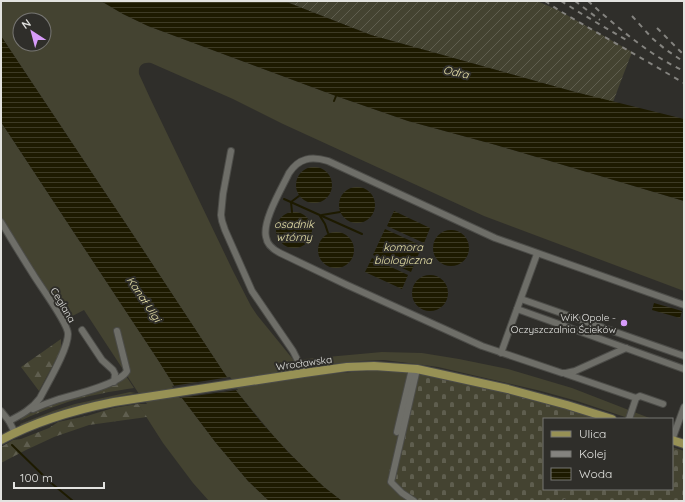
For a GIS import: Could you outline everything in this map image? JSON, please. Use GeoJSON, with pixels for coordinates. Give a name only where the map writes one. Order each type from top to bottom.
{"type":"FeatureCollection","features":[{"type":"Feature","properties":{"kind":"main road","name":"Wrocławska"},"geometry":{"type":"LineString","coordinates":[[1,440],[44,420],[69,412],[114,402],[347,367],[374,366],[415,369],[537,396],[609,418]]}},
{"type":"Feature","properties":{"kind":"main road"},"geometry":{"type":"LineString","coordinates":[[673,440],[683,442]]}},
{"type":"Feature","properties":{"kind":"street"},"geometry":{"type":"LineString","coordinates":[[231,151],[223,194],[221,215],[222,221],[252,291],[293,351],[304,373]]}},
{"type":"Feature","properties":{"kind":"street"},"geometry":{"type":"LineString","coordinates":[[663,404],[640,396],[636,398],[501,353],[468,340],[286,257],[275,251],[267,242],[265,231],[268,218],[293,168],[301,161],[315,158],[321,159],[495,238],[684,305]]}},
{"type":"Feature","properties":{"kind":"street","name":"Ceglana"},"geometry":{"type":"LineString","coordinates":[[1,222],[32,274],[63,321],[68,334],[67,343],[40,398],[27,411],[9,421]]}},
{"type":"Feature","properties":{"kind":"street"},"geometry":{"type":"LineString","coordinates":[[501,353],[537,254]]}},
{"type":"Feature","properties":{"kind":"street"},"geometry":{"type":"LineString","coordinates":[[521,299],[684,356]]}},
{"type":"Feature","properties":{"kind":"street"},"geometry":{"type":"LineString","coordinates":[[517,308],[684,368]]}},
{"type":"Feature","properties":{"kind":"street"},"geometry":{"type":"LineString","coordinates":[[82,330],[102,360],[113,370],[115,374],[114,382]]}},
{"type":"Feature","properties":{"kind":"street"},"geometry":{"type":"LineString","coordinates":[[27,411],[46,403],[114,382],[125,375],[127,371],[117,331]]}},
{"type":"Feature","properties":{"kind":"street"},"geometry":{"type":"LineString","coordinates":[[562,373],[570,373],[626,348]]}},
{"type":"Feature","properties":{"kind":"street"},"geometry":{"type":"LineString","coordinates":[[397,432],[415,369]]}},
{"type":"Feature","properties":{"kind":"street"},"geometry":{"type":"LineString","coordinates":[[414,501],[402,493],[391,482],[415,369]]}},
{"type":"Feature","properties":{"kind":"street"},"geometry":{"type":"LineString","coordinates":[[629,418],[636,398]]}},
{"type":"Feature","properties":{"kind":"street"},"geometry":{"type":"LineString","coordinates":[[673,437],[684,407]]}},
{"type":"Feature","properties":{"kind":"street"},"geometry":{"type":"LineString","coordinates":[[1,411],[9,421],[14,433]]}},
{"type":"Feature","properties":{"kind":"green space"},"geometry":{"type":"Polygon","coordinates":[[[1,1],[101,1],[148,26],[336,96],[408,121],[496,145],[684,201],[684,291],[484,216],[283,124],[233,99],[151,63],[143,64],[139,68],[139,74],[233,271],[257,315],[296,363],[305,359],[382,352],[422,353],[508,369],[572,388],[649,418],[628,418],[541,391],[438,367],[384,360],[300,367],[305,377],[360,371],[415,373],[415,501],[342,501],[324,487],[276,439],[234,388],[1,36],[1,1]]]}},
{"type":"Feature","properties":{"kind":"green space"},"geometry":{"type":"Polygon","coordinates":[[[284,1],[537,1],[558,10],[632,52],[613,102],[371,35],[284,1]]]}},
{"type":"Feature","properties":{"kind":"green space"},"geometry":{"type":"Polygon","coordinates":[[[1,122],[182,398],[216,443],[248,481],[269,501],[209,501],[193,483],[163,443],[138,404],[147,404],[84,310],[63,321],[1,222],[1,122]]]}},
{"type":"Feature","properties":{"kind":"green space"},"geometry":{"type":"Polygon","coordinates":[[[61,339],[61,350],[39,391],[21,367],[61,339]]]}},
{"type":"Feature","properties":{"kind":"green space"},"geometry":{"type":"Polygon","coordinates":[[[415,373],[507,392],[553,404],[594,418],[543,418],[543,490],[673,490],[673,447],[684,451],[684,501],[569,501],[564,499],[563,501],[415,501],[387,480],[415,373]]]}},
{"type":"Feature","properties":{"kind":"green space"},"geometry":{"type":"Polygon","coordinates":[[[126,376],[134,388],[79,399],[20,421],[23,417],[37,409],[126,376]]]}},
{"type":"Feature","properties":{"kind":"green space"},"geometry":{"type":"Polygon","coordinates":[[[130,392],[136,393],[77,406],[21,426],[20,424],[75,404],[130,392]]]}},
{"type":"Feature","properties":{"kind":"green space"},"geometry":{"type":"Polygon","coordinates":[[[138,404],[147,417],[89,425],[54,437],[1,463],[1,447],[13,440],[21,439],[49,428],[58,422],[87,416],[113,408],[138,404]]]}},
{"type":"Feature","properties":{"kind":"water","name":"Odra"},"geometry":{"type":"Polygon","coordinates":[[[101,1],[284,1],[371,35],[575,92],[684,119],[684,201],[496,145],[408,121],[336,96],[148,26],[101,1]]]}},
{"type":"Feature","properties":{"kind":"water","name":"Kanał Ulgi"},"geometry":{"type":"Polygon","coordinates":[[[1,36],[234,388],[288,452],[324,487],[342,501],[269,501],[248,481],[216,443],[182,398],[1,122],[1,36]]]}},
{"type":"Feature","properties":{"kind":"water","name":"osadnik wtórny"},"geometry":{"type":"Polygon","coordinates":[[[318,167],[327,172],[331,178],[331,192],[327,198],[318,203],[310,203],[301,198],[297,192],[296,181],[301,172],[307,168],[318,167]]]}},
{"type":"Feature","properties":{"kind":"water","name":"osadnik wtórny"},"geometry":{"type":"Polygon","coordinates":[[[361,187],[370,192],[374,198],[374,212],[370,218],[361,223],[353,223],[344,218],[340,212],[339,201],[344,192],[350,188],[361,187]]]}},
{"type":"Feature","properties":{"kind":"water","name":"komora biologiczna"},"geometry":{"type":"Polygon","coordinates":[[[394,211],[430,228],[424,243],[387,226],[394,211]]]}},
{"type":"Feature","properties":{"kind":"water","name":"osadnik wtórny"},"geometry":{"type":"Polygon","coordinates":[[[298,212],[307,217],[311,223],[311,237],[307,243],[298,248],[290,248],[281,243],[277,237],[276,226],[281,217],[287,213],[298,212]]]}},
{"type":"Feature","properties":{"kind":"water","name":"komora biologiczna"},"geometry":{"type":"Polygon","coordinates":[[[385,229],[422,246],[411,272],[373,255],[385,229]]]}},
{"type":"Feature","properties":{"kind":"water"},"geometry":{"type":"Polygon","coordinates":[[[455,230],[464,235],[468,241],[468,255],[464,261],[455,266],[447,266],[438,261],[434,255],[433,244],[438,235],[444,231],[455,230]]]}},
{"type":"Feature","properties":{"kind":"water","name":"osadnik wtórny"},"geometry":{"type":"Polygon","coordinates":[[[340,232],[349,237],[353,243],[353,257],[349,263],[340,268],[332,268],[323,263],[319,257],[318,246],[323,237],[329,233],[340,232]]]}},
{"type":"Feature","properties":{"kind":"water","name":"komora biologiczna"},"geometry":{"type":"Polygon","coordinates":[[[372,258],[408,275],[402,289],[365,272],[372,258]]]}},
{"type":"Feature","properties":{"kind":"water"},"geometry":{"type":"Polygon","coordinates":[[[434,275],[443,280],[447,286],[447,300],[443,306],[434,311],[426,311],[417,306],[413,300],[412,289],[417,280],[423,276],[434,275]]]}},
{"type":"Feature","properties":{"kind":"water"},"geometry":{"type":"Polygon","coordinates":[[[654,303],[682,311],[680,318],[652,310],[654,303]]]}},
{"type":"Feature","properties":{"kind":"pier"},"geometry":{"type":"Polygon","coordinates":[[[230,377],[238,390],[180,398],[172,386],[230,377]]]}},
{"type":"Feature","properties":{"kind":"waterway"},"geometry":{"type":"LineString","coordinates":[[334,101],[336,96]]}},
{"type":"Feature","properties":{"kind":"waterway"},"geometry":{"type":"LineString","coordinates":[[292,212],[291,202],[299,196]]}},
{"type":"Feature","properties":{"kind":"waterway"},"geometry":{"type":"LineString","coordinates":[[284,199],[362,234]]}},
{"type":"Feature","properties":{"kind":"waterway"},"geometry":{"type":"LineString","coordinates":[[322,215],[340,212]]}},
{"type":"Feature","properties":{"kind":"waterway"},"geometry":{"type":"LineString","coordinates":[[320,216],[328,233]]}},
{"type":"Feature","properties":{"kind":"waterway"},"geometry":{"type":"LineString","coordinates":[[12,445],[50,482],[73,501]]}},
{"type":"Feature","properties":{"kind":"railway"},"geometry":{"type":"LineString","coordinates":[[545,1],[684,83]]}},
{"type":"Feature","properties":{"kind":"railway"},"geometry":{"type":"LineString","coordinates":[[561,1],[628,41]]}},
{"type":"Feature","properties":{"kind":"railway"},"geometry":{"type":"LineString","coordinates":[[575,1],[600,20]]}},
{"type":"Feature","properties":{"kind":"railway"},"geometry":{"type":"LineString","coordinates":[[588,1],[646,49],[684,71]]}},
{"type":"Feature","properties":{"kind":"railway"},"geometry":{"type":"LineString","coordinates":[[632,16],[652,38],[684,62]]}},
{"type":"Feature","properties":{"kind":"railway"},"geometry":{"type":"LineString","coordinates":[[657,28],[684,55]]}},
{"type":"Feature","properties":{"kind":"place","name":"WiK Opole - Oczyszczalnia Ścieków"},"geometry":{"type":"Point","coordinates":[624,323]}}]}
